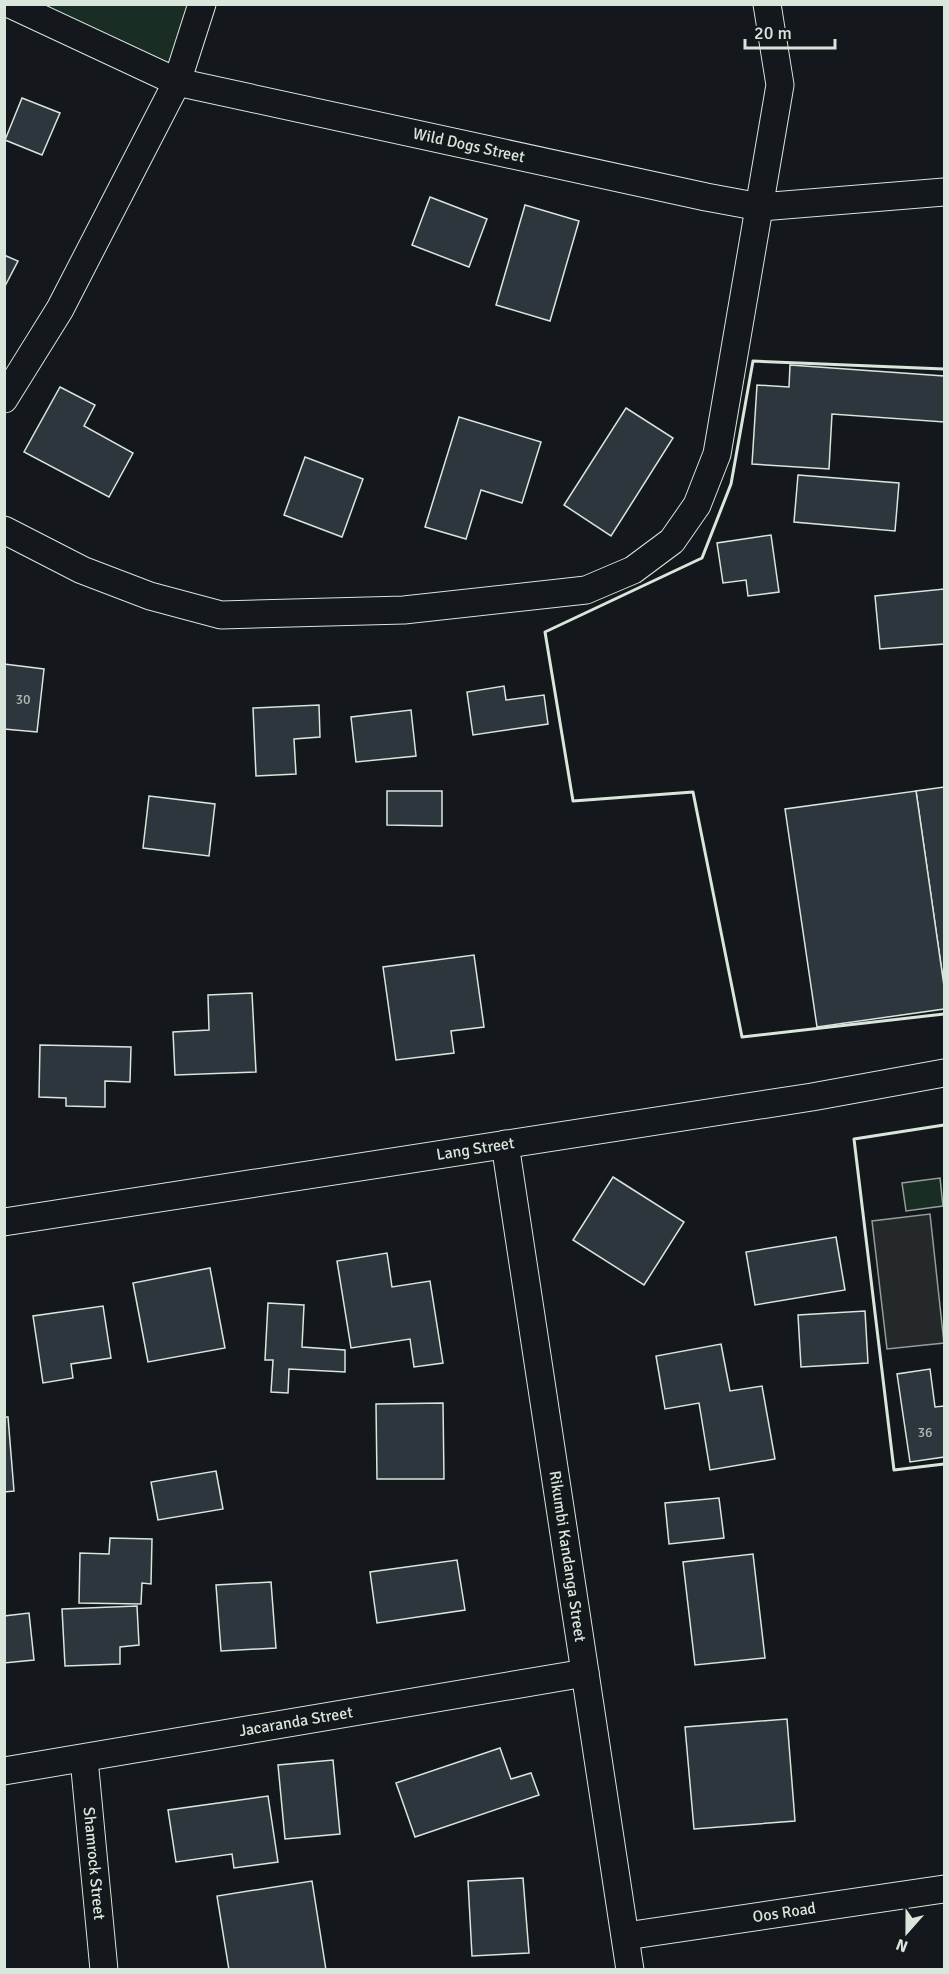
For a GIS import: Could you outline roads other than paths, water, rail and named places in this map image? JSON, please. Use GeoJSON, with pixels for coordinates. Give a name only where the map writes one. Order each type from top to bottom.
{"type":"FeatureCollection","features":[{"type":"Feature","properties":{"kind":"street","name":"Wild Dogs Street"},"geometry":{"type":"LineString","coordinates":[[9,4],[177,82],[760,207],[945,192]]}},
{"type":"Feature","properties":{"kind":"street"},"geometry":{"type":"LineString","coordinates":[[4,399],[60,309],[177,82],[202,4]]}},
{"type":"Feature","properties":{"kind":"street"},"geometry":{"type":"LineString","coordinates":[[4,530],[102,577],[150,596],[221,615],[404,610],[586,590],[633,570],[672,541],[697,505],[717,454],[780,85],[767,4]]}},
{"type":"Feature","properties":{"kind":"street","name":"Lang Street"},"geometry":{"type":"LineString","coordinates":[[4,1222],[812,1097],[945,1073]]}},
{"type":"Feature","properties":{"kind":"street","name":"Rikumbi Kandanga Street"},"geometry":{"type":"LineString","coordinates":[[505,1144],[630,1970]]}},
{"type":"Feature","properties":{"kind":"street","name":"Jacaranda Street"},"geometry":{"type":"LineString","coordinates":[[4,1772],[585,1673]]}},
{"type":"Feature","properties":{"kind":"street","name":"Shamrock Street"},"geometry":{"type":"LineString","coordinates":[[84,1759],[104,1970]]}},
{"type":"Feature","properties":{"kind":"street","name":"Oos Road"},"geometry":{"type":"LineString","coordinates":[[626,1936],[945,1889]]}}]}
